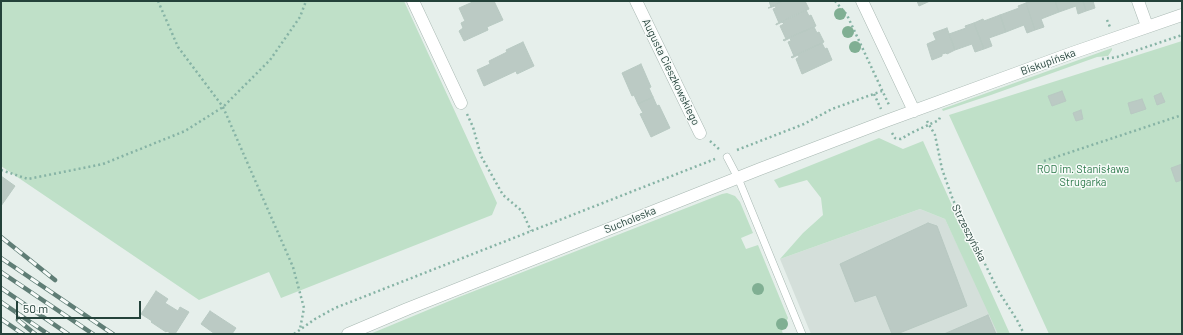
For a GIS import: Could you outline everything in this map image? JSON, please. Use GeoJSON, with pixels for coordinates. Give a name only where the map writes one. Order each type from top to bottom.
{"type":"FeatureCollection","features":[{"type":"Feature","properties":{"kind":"street"},"geometry":{"type":"LineString","coordinates":[[412,1],[461,102]]}},
{"type":"Feature","properties":{"kind":"street","name":"Augusta Cieszkowskiego"},"geometry":{"type":"LineString","coordinates":[[636,1],[700,133]]}},
{"type":"Feature","properties":{"kind":"street"},"geometry":{"type":"LineString","coordinates":[[862,1],[914,111]]}},
{"type":"Feature","properties":{"kind":"street"},"geometry":{"type":"LineString","coordinates":[[1138,1],[1147,26]]}},
{"type":"Feature","properties":{"kind":"street","name":"Biskupińska"},"geometry":{"type":"LineString","coordinates":[[914,111],[1182,14]]}},
{"type":"Feature","properties":{"kind":"street","name":"Sucholeska"},"geometry":{"type":"LineString","coordinates":[[348,334],[407,309],[738,178],[914,111]]}},
{"type":"Feature","properties":{"kind":"lane"},"geometry":{"type":"LineString","coordinates":[[726,156],[738,178],[802,334]]}},
{"type":"Feature","properties":{"kind":"path"},"geometry":{"type":"LineString","coordinates":[[158,1],[178,46],[223,107],[293,266],[304,308],[300,329]]}},
{"type":"Feature","properties":{"kind":"path"},"geometry":{"type":"LineString","coordinates":[[1,170],[28,179],[103,164],[185,131],[223,107],[270,60],[300,17],[306,1]]}},
{"type":"Feature","properties":{"kind":"path"},"geometry":{"type":"LineString","coordinates":[[835,1],[847,15],[891,108]]}},
{"type":"Feature","properties":{"kind":"path"},"geometry":{"type":"LineString","coordinates":[[294,334],[315,319],[335,308],[726,156],[804,124],[832,109],[882,90]]}},
{"type":"Feature","properties":{"kind":"path"},"geometry":{"type":"LineString","coordinates":[[874,94],[883,113]]}},
{"type":"Feature","properties":{"kind":"path"},"geometry":{"type":"LineString","coordinates":[[461,102],[473,127],[481,156],[503,195],[522,211],[531,231]]}},
{"type":"Feature","properties":{"kind":"path"},"geometry":{"type":"LineString","coordinates":[[1044,161],[1182,115]]}},
{"type":"Feature","properties":{"kind":"path"},"geometry":{"type":"LineString","coordinates":[[890,128],[895,138],[902,139],[911,133],[939,120],[940,117]]}},
{"type":"Feature","properties":{"kind":"path","name":"Strzeszyńska"},"geometry":{"type":"LineString","coordinates":[[930,126],[935,135],[942,169],[952,200],[999,292],[1024,334]]}},
{"type":"Feature","properties":{"kind":"path","name":"Augusta Cieszkowskiego"},"geometry":{"type":"LineString","coordinates":[[700,133],[726,156]]}},
{"type":"Feature","properties":{"kind":"shaded area"},"geometry":{"type":"Polygon","coordinates":[[[920,209],[945,219],[1000,334],[811,334],[780,259],[920,209]]]}},
{"type":"Feature","properties":{"kind":"green space"},"geometry":{"type":"Polygon","coordinates":[[[1,1],[404,1],[497,203],[492,215],[281,298],[269,272],[199,300],[1,166],[1,1]]]}},
{"type":"Feature","properties":{"kind":"green space","name":"ROD im. Stanisława Strugarka"},"geometry":{"type":"Polygon","coordinates":[[[1182,41],[1182,334],[1049,334],[949,115],[1182,41]]]}},
{"type":"Feature","properties":{"kind":"green space"},"geometry":{"type":"Polygon","coordinates":[[[1112,48],[1108,56],[1097,57],[991,95],[943,111],[942,109],[1112,48]]]}},
{"type":"Feature","properties":{"kind":"green space"},"geometry":{"type":"Polygon","coordinates":[[[879,138],[903,149],[923,141],[1010,334],[998,334],[945,219],[920,209],[780,259],[803,233],[823,215],[821,198],[807,180],[779,188],[774,180],[879,138]]]}},
{"type":"Feature","properties":{"kind":"green space"},"geometry":{"type":"Polygon","coordinates":[[[727,193],[735,196],[740,202],[753,233],[741,238],[746,249],[758,245],[788,318],[782,331],[783,334],[370,334],[459,297],[727,193]]]}},
{"type":"Feature","properties":{"kind":"building"},"geometry":{"type":"Polygon","coordinates":[[[475,1],[494,1],[503,20],[487,27],[488,30],[464,41],[459,31],[463,28],[461,23],[465,21],[459,8],[475,1]]]}},
{"type":"Feature","properties":{"kind":"building"},"geometry":{"type":"Polygon","coordinates":[[[769,1],[783,1],[771,7],[769,1]]]}},
{"type":"Feature","properties":{"kind":"building"},"geometry":{"type":"Polygon","coordinates":[[[783,1],[805,1],[809,9],[779,23],[773,9],[776,8],[775,6],[768,8],[783,1]]]}},
{"type":"Feature","properties":{"kind":"building"},"geometry":{"type":"Polygon","coordinates":[[[917,1],[930,1],[919,6],[917,1]]]}},
{"type":"Feature","properties":{"kind":"building"},"geometry":{"type":"Polygon","coordinates":[[[1030,1],[1055,1],[1059,12],[1041,19],[1044,27],[1035,30],[1026,3],[1030,1]]]}},
{"type":"Feature","properties":{"kind":"building"},"geometry":{"type":"Polygon","coordinates":[[[1055,1],[1083,1],[1086,11],[1078,14],[1076,6],[1059,12],[1055,1]]]}},
{"type":"Feature","properties":{"kind":"building"},"geometry":{"type":"Polygon","coordinates":[[[1083,1],[1093,1],[1095,8],[1086,11],[1083,1]]]}},
{"type":"Feature","properties":{"kind":"building"},"geometry":{"type":"Polygon","coordinates":[[[1026,3],[1035,30],[1027,33],[1024,25],[1006,32],[1000,15],[1019,8],[1018,6],[1026,3]]]}},
{"type":"Feature","properties":{"kind":"building"},"geometry":{"type":"Polygon","coordinates":[[[806,10],[809,16],[811,15],[816,26],[786,39],[780,26],[784,24],[782,22],[776,24],[806,10]]]}},
{"type":"Feature","properties":{"kind":"building"},"geometry":{"type":"Polygon","coordinates":[[[1000,15],[1006,32],[989,38],[992,46],[984,49],[974,23],[1000,15]]]}},
{"type":"Feature","properties":{"kind":"building"},"geometry":{"type":"Polygon","coordinates":[[[974,23],[984,49],[975,52],[972,44],[955,50],[949,34],[966,28],[965,26],[974,23]]]}},
{"type":"Feature","properties":{"kind":"building"},"geometry":{"type":"Polygon","coordinates":[[[814,27],[817,33],[819,32],[824,42],[794,56],[788,42],[791,41],[790,38],[784,41],[783,40],[814,27]]]}},
{"type":"Feature","properties":{"kind":"building"},"geometry":{"type":"Polygon","coordinates":[[[947,28],[955,50],[947,54],[942,54],[942,56],[932,60],[927,44],[936,40],[933,33],[947,28]]]}},
{"type":"Feature","properties":{"kind":"building"},"geometry":{"type":"Polygon","coordinates":[[[523,42],[534,66],[517,74],[516,71],[484,86],[477,70],[490,64],[489,61],[507,52],[506,50],[523,42]]]}},
{"type":"Feature","properties":{"kind":"building"},"geometry":{"type":"Polygon","coordinates":[[[822,43],[825,49],[827,48],[832,60],[802,74],[796,59],[799,57],[798,55],[792,58],[791,57],[822,43]]]}},
{"type":"Feature","properties":{"kind":"building"},"geometry":{"type":"Polygon","coordinates":[[[641,64],[651,87],[649,88],[653,97],[638,104],[634,95],[632,96],[622,73],[641,64]]]}},
{"type":"Feature","properties":{"kind":"building"},"geometry":{"type":"Polygon","coordinates":[[[1062,91],[1066,101],[1052,106],[1048,96],[1062,91]]]}},
{"type":"Feature","properties":{"kind":"building"},"geometry":{"type":"Polygon","coordinates":[[[1161,93],[1165,102],[1157,105],[1154,96],[1161,93]]]}},
{"type":"Feature","properties":{"kind":"building"},"geometry":{"type":"Polygon","coordinates":[[[653,97],[657,106],[659,105],[670,128],[651,137],[640,114],[643,113],[638,104],[653,97]]]}},
{"type":"Feature","properties":{"kind":"building"},"geometry":{"type":"Polygon","coordinates":[[[1142,99],[1146,109],[1131,114],[1128,103],[1142,99]]]}},
{"type":"Feature","properties":{"kind":"building"},"geometry":{"type":"Polygon","coordinates":[[[1081,110],[1083,119],[1076,121],[1073,113],[1081,110]]]}},
{"type":"Feature","properties":{"kind":"building"},"geometry":{"type":"Polygon","coordinates":[[[1182,164],[1182,180],[1176,182],[1171,168],[1182,164]]]}},
{"type":"Feature","properties":{"kind":"building"},"geometry":{"type":"Polygon","coordinates":[[[1,176],[15,186],[1,206],[1,176]]]}},
{"type":"Feature","properties":{"kind":"building"},"geometry":{"type":"Polygon","coordinates":[[[928,223],[937,226],[967,306],[897,334],[892,334],[876,295],[855,302],[840,264],[928,223]]]}},
{"type":"Feature","properties":{"kind":"building"},"geometry":{"type":"Polygon","coordinates":[[[156,291],[168,299],[165,303],[178,311],[180,307],[189,312],[175,334],[166,332],[141,314],[156,291]]]}},
{"type":"Feature","properties":{"kind":"building"},"geometry":{"type":"Polygon","coordinates":[[[210,311],[236,328],[232,334],[215,334],[201,324],[210,311]]]}},
{"type":"Feature","properties":{"kind":"building"},"geometry":{"type":"Polygon","coordinates":[[[988,315],[996,334],[944,334],[988,315]]]}},
{"type":"Feature","properties":{"kind":"railway"},"geometry":{"type":"LineString","coordinates":[[1,237],[55,280]]}},
{"type":"Feature","properties":{"kind":"railway"},"geometry":{"type":"LineString","coordinates":[[1,258],[113,334]]}},
{"type":"Feature","properties":{"kind":"railway"},"geometry":{"type":"LineString","coordinates":[[1,272],[93,334]]}},
{"type":"Feature","properties":{"kind":"railway"},"geometry":{"type":"LineString","coordinates":[[1,288],[68,334]]}},
{"type":"Feature","properties":{"kind":"railway"},"geometry":{"type":"LineString","coordinates":[[1,302],[48,334]]}},
{"type":"Feature","properties":{"kind":"railway"},"geometry":{"type":"LineString","coordinates":[[1,319],[23,334]]}},
{"type":"Feature","properties":{"kind":"railway"},"geometry":{"type":"LineString","coordinates":[[18,320],[35,334]]}}]}
